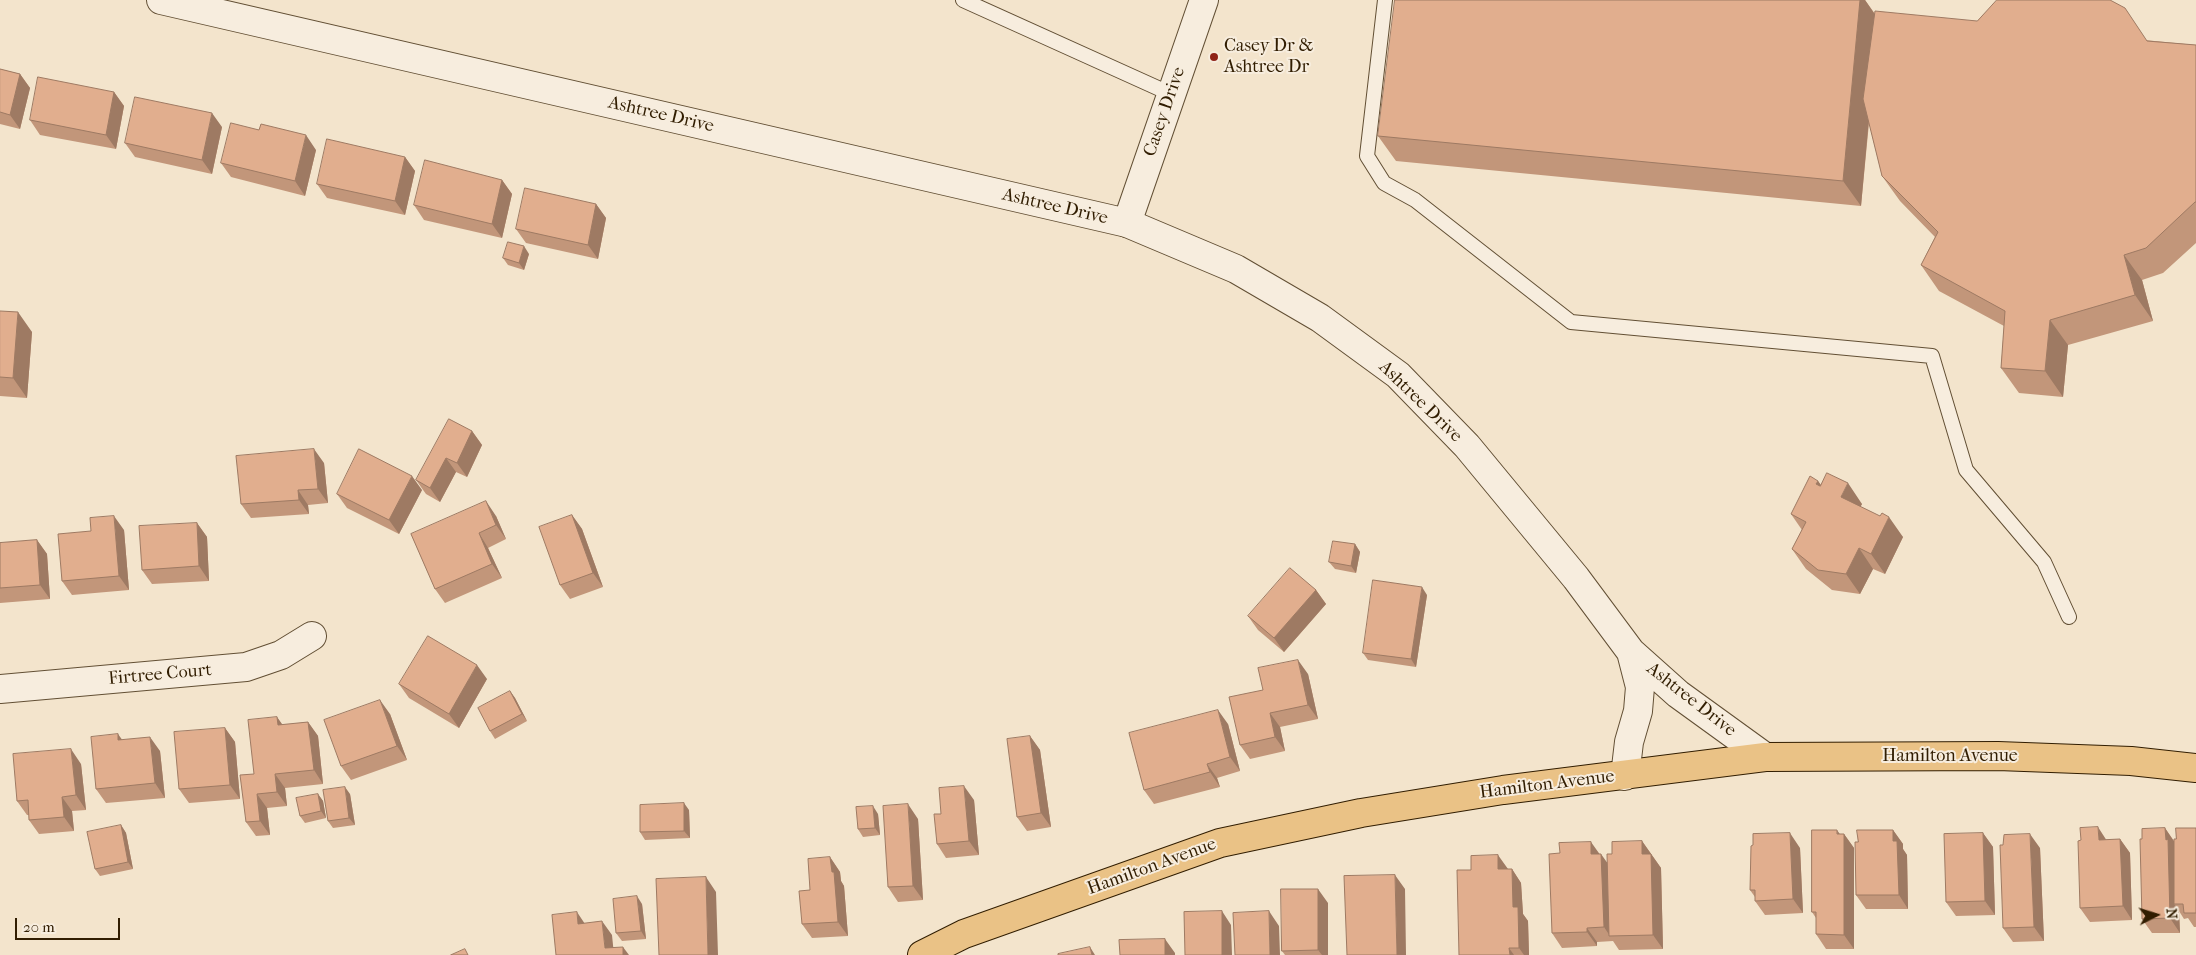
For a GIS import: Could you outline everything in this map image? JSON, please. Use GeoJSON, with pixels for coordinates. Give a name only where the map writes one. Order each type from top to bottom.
{"type":"FeatureCollection","features":[{"type":"Feature","properties":{"kind":"main road","name":"Hamilton Avenue"},"geometry":{"type":"LineString","coordinates":[[922,955],[964,934],[1220,842],[1360,812],[1503,790],[1765,757],[1998,756],[2131,761],[2196,768]]}},
{"type":"Feature","properties":{"kind":"street","name":"Ashtree Drive"},"geometry":{"type":"LineString","coordinates":[[161,0],[1127,223],[1236,270],[1320,318],[1398,375],[1473,454],[1576,578],[1631,652],[1678,694],[1765,757]]}},
{"type":"Feature","properties":{"kind":"street","name":"Casey Drive"},"geometry":{"type":"LineString","coordinates":[[1127,223],[1204,0]]}},
{"type":"Feature","properties":{"kind":"street","name":"Firtree Court"},"geometry":{"type":"LineString","coordinates":[[0,689],[246,667],[281,655],[312,636]]}},
{"type":"Feature","properties":{"kind":"street"},"geometry":{"type":"LineString","coordinates":[[1625,776],[1629,742],[1638,710],[1640,687],[1631,652]]}},
{"type":"Feature","properties":{"kind":"lane"},"geometry":{"type":"LineString","coordinates":[[963,0],[1171,94]]}},
{"type":"Feature","properties":{"kind":"lane"},"geometry":{"type":"LineString","coordinates":[[1385,0],[1367,156],[1384,183],[1415,200],[1571,322],[1932,356],[1966,470],[2044,562],[2069,617]]}},
{"type":"Feature","properties":{"kind":"building"},"geometry":{"type":"Polygon","coordinates":[[[1395,0],[1860,0],[1843,181],[1378,136],[1395,0]]]}},
{"type":"Feature","properties":{"kind":"building"},"geometry":{"type":"Polygon","coordinates":[[[1997,0],[2110,0],[2125,8],[2147,41],[2196,45],[2196,202],[2146,248],[2124,255],[2135,295],[2050,320],[2045,371],[2001,368],[2005,311],[1921,265],[1938,232],[1882,176],[1863,99],[1875,11],[1977,21],[1997,0]]]}},
{"type":"Feature","properties":{"kind":"building"},"geometry":{"type":"Polygon","coordinates":[[[0,69],[20,74],[10,115],[0,112],[0,69]]]}},
{"type":"Feature","properties":{"kind":"building"},"geometry":{"type":"Polygon","coordinates":[[[38,77],[114,92],[106,135],[30,120],[38,77]]]}},
{"type":"Feature","properties":{"kind":"building"},"geometry":{"type":"Polygon","coordinates":[[[135,97],[212,113],[202,160],[125,143],[135,97]]]}},
{"type":"Feature","properties":{"kind":"building"},"geometry":{"type":"Polygon","coordinates":[[[231,123],[259,130],[261,124],[306,135],[295,181],[221,163],[231,123]]]}},
{"type":"Feature","properties":{"kind":"building"},"geometry":{"type":"Polygon","coordinates":[[[327,139],[405,157],[395,201],[317,184],[327,139]]]}},
{"type":"Feature","properties":{"kind":"building"},"geometry":{"type":"Polygon","coordinates":[[[425,160],[502,180],[492,224],[414,205],[425,160]]]}},
{"type":"Feature","properties":{"kind":"building"},"geometry":{"type":"Polygon","coordinates":[[[525,188],[596,204],[588,245],[516,229],[525,188]]]}},
{"type":"Feature","properties":{"kind":"building"},"geometry":{"type":"Polygon","coordinates":[[[508,242],[524,246],[519,263],[503,258],[508,242]]]}},
{"type":"Feature","properties":{"kind":"building"},"geometry":{"type":"Polygon","coordinates":[[[0,311],[18,312],[13,378],[0,377],[0,311]]]}},
{"type":"Feature","properties":{"kind":"building"},"geometry":{"type":"Polygon","coordinates":[[[449,419],[472,431],[457,463],[446,458],[430,488],[416,480],[449,419]]]}},
{"type":"Feature","properties":{"kind":"building"},"geometry":{"type":"Polygon","coordinates":[[[314,449],[318,489],[298,490],[299,500],[241,504],[236,456],[314,449]]]}},
{"type":"Feature","properties":{"kind":"building"},"geometry":{"type":"Polygon","coordinates":[[[359,449],[412,476],[389,520],[337,494],[359,449]]]}},
{"type":"Feature","properties":{"kind":"building"},"geometry":{"type":"Polygon","coordinates":[[[1827,473],[1848,483],[1841,497],[1880,516],[1882,513],[1889,517],[1871,554],[1859,548],[1846,574],[1818,570],[1792,549],[1806,522],[1791,514],[1810,476],[1818,481],[1816,484],[1820,486],[1827,473]]]}},
{"type":"Feature","properties":{"kind":"building"},"geometry":{"type":"Polygon","coordinates":[[[486,501],[496,525],[479,533],[492,564],[435,589],[411,534],[486,501]]]}},
{"type":"Feature","properties":{"kind":"building"},"geometry":{"type":"Polygon","coordinates":[[[572,515],[593,573],[560,585],[539,527],[572,515]]]}},
{"type":"Feature","properties":{"kind":"building"},"geometry":{"type":"Polygon","coordinates":[[[114,516],[119,576],[62,581],[58,534],[91,531],[90,518],[114,516]]]}},
{"type":"Feature","properties":{"kind":"building"},"geometry":{"type":"Polygon","coordinates":[[[197,523],[199,566],[142,570],[139,526],[197,523]]]}},
{"type":"Feature","properties":{"kind":"building"},"geometry":{"type":"Polygon","coordinates":[[[37,540],[40,585],[0,588],[0,543],[37,540]]]}},
{"type":"Feature","properties":{"kind":"building"},"geometry":{"type":"Polygon","coordinates":[[[1333,541],[1355,544],[1351,566],[1329,562],[1333,541]]]}},
{"type":"Feature","properties":{"kind":"building"},"geometry":{"type":"Polygon","coordinates":[[[1290,568],[1316,590],[1274,638],[1248,616],[1290,568]]]}},
{"type":"Feature","properties":{"kind":"building"},"geometry":{"type":"Polygon","coordinates":[[[1373,580],[1422,587],[1411,659],[1363,653],[1373,580]]]}},
{"type":"Feature","properties":{"kind":"building"},"geometry":{"type":"Polygon","coordinates":[[[428,636],[477,665],[449,714],[399,684],[428,636]]]}},
{"type":"Feature","properties":{"kind":"building"},"geometry":{"type":"Polygon","coordinates":[[[1298,660],[1308,705],[1270,713],[1275,737],[1240,745],[1229,697],[1263,690],[1258,668],[1298,660]]]}},
{"type":"Feature","properties":{"kind":"building"},"geometry":{"type":"Polygon","coordinates":[[[510,691],[522,714],[490,731],[478,708],[510,691]]]}},
{"type":"Feature","properties":{"kind":"building"},"geometry":{"type":"Polygon","coordinates":[[[380,700],[397,746],[341,766],[324,720],[380,700]]]}},
{"type":"Feature","properties":{"kind":"building"},"geometry":{"type":"Polygon","coordinates":[[[1218,710],[1230,757],[1207,764],[1210,772],[1144,790],[1129,733],[1218,710]]]}},
{"type":"Feature","properties":{"kind":"building"},"geometry":{"type":"Polygon","coordinates":[[[277,717],[278,725],[308,722],[314,770],[275,774],[277,792],[257,794],[260,821],[246,822],[240,775],[254,774],[248,720],[277,717]]]}},
{"type":"Feature","properties":{"kind":"building"},"geometry":{"type":"Polygon","coordinates":[[[225,728],[230,785],[179,789],[174,732],[225,728]]]}},
{"type":"Feature","properties":{"kind":"building"},"geometry":{"type":"Polygon","coordinates":[[[118,734],[118,740],[150,737],[155,783],[96,789],[91,737],[118,734]]]}},
{"type":"Feature","properties":{"kind":"building"},"geometry":{"type":"Polygon","coordinates":[[[1030,736],[1041,813],[1017,817],[1007,739],[1030,736]]]}},
{"type":"Feature","properties":{"kind":"building"},"geometry":{"type":"Polygon","coordinates":[[[71,749],[76,795],[62,797],[64,817],[29,820],[28,800],[17,801],[13,754],[71,749]]]}},
{"type":"Feature","properties":{"kind":"building"},"geometry":{"type":"Polygon","coordinates":[[[964,786],[969,841],[937,844],[934,814],[941,814],[939,788],[964,786]]]}},
{"type":"Feature","properties":{"kind":"building"},"geometry":{"type":"Polygon","coordinates":[[[345,787],[349,818],[328,821],[323,790],[345,787]]]}},
{"type":"Feature","properties":{"kind":"building"},"geometry":{"type":"Polygon","coordinates":[[[318,794],[321,811],[300,816],[296,798],[318,794]]]}},
{"type":"Feature","properties":{"kind":"building"},"geometry":{"type":"Polygon","coordinates":[[[684,803],[684,831],[640,832],[640,805],[684,803]]]}},
{"type":"Feature","properties":{"kind":"building"},"geometry":{"type":"Polygon","coordinates":[[[908,804],[913,886],[888,887],[883,806],[908,804]]]}},
{"type":"Feature","properties":{"kind":"building"},"geometry":{"type":"Polygon","coordinates":[[[873,806],[875,828],[858,829],[856,807],[873,806]]]}},
{"type":"Feature","properties":{"kind":"building"},"geometry":{"type":"Polygon","coordinates":[[[121,825],[128,862],[95,869],[87,832],[121,825]]]}},
{"type":"Feature","properties":{"kind":"building"},"geometry":{"type":"Polygon","coordinates":[[[2098,827],[2099,840],[2120,839],[2123,906],[2080,908],[2078,841],[2081,840],[2080,828],[2098,827]]]}},
{"type":"Feature","properties":{"kind":"building"},"geometry":{"type":"Polygon","coordinates":[[[2165,828],[2166,840],[2168,839],[2170,918],[2142,919],[2140,839],[2142,839],[2142,829],[2165,828]]]}},
{"type":"Feature","properties":{"kind":"building"},"geometry":{"type":"Polygon","coordinates":[[[2176,828],[2196,828],[2196,913],[2184,913],[2183,904],[2174,904],[2174,839],[2176,839],[2176,828]]]}},
{"type":"Feature","properties":{"kind":"building"},"geometry":{"type":"Polygon","coordinates":[[[1812,830],[1837,830],[1837,834],[1844,834],[1844,935],[1816,934],[1816,912],[1812,912],[1812,830]]]}},
{"type":"Feature","properties":{"kind":"building"},"geometry":{"type":"Polygon","coordinates":[[[1857,830],[1893,830],[1893,841],[1897,841],[1899,895],[1856,895],[1855,842],[1858,842],[1857,830]]]}},
{"type":"Feature","properties":{"kind":"building"},"geometry":{"type":"Polygon","coordinates":[[[1790,833],[1793,899],[1755,901],[1755,890],[1750,890],[1753,834],[1790,833]]]}},
{"type":"Feature","properties":{"kind":"building"},"geometry":{"type":"Polygon","coordinates":[[[1983,833],[1985,901],[1946,902],[1944,834],[1983,833]]]}},
{"type":"Feature","properties":{"kind":"building"},"geometry":{"type":"Polygon","coordinates":[[[2030,834],[2034,927],[2003,928],[2000,845],[2003,845],[2004,835],[2030,834]]]}},
{"type":"Feature","properties":{"kind":"building"},"geometry":{"type":"Polygon","coordinates":[[[1642,841],[1642,854],[1651,854],[1653,935],[1609,936],[1607,854],[1612,854],[1612,842],[1642,841]]]}},
{"type":"Feature","properties":{"kind":"building"},"geometry":{"type":"Polygon","coordinates":[[[1591,842],[1591,854],[1601,854],[1604,927],[1587,928],[1587,932],[1552,933],[1549,854],[1560,853],[1559,843],[1591,842]]]}},
{"type":"Feature","properties":{"kind":"building"},"geometry":{"type":"Polygon","coordinates":[[[1498,855],[1498,869],[1512,869],[1513,907],[1518,907],[1519,948],[1509,948],[1510,955],[1459,955],[1457,870],[1471,870],[1471,856],[1498,855]]]}},
{"type":"Feature","properties":{"kind":"building"},"geometry":{"type":"Polygon","coordinates":[[[830,857],[832,872],[834,872],[838,922],[802,924],[799,891],[810,890],[808,859],[830,857]]]}},
{"type":"Feature","properties":{"kind":"building"},"geometry":{"type":"Polygon","coordinates":[[[1395,875],[1397,955],[1347,955],[1344,876],[1395,875]]]}},
{"type":"Feature","properties":{"kind":"building"},"geometry":{"type":"Polygon","coordinates":[[[706,877],[708,955],[659,955],[656,879],[706,877]]]}},
{"type":"Feature","properties":{"kind":"building"},"geometry":{"type":"Polygon","coordinates":[[[1281,889],[1318,889],[1318,950],[1282,951],[1281,889]]]}},
{"type":"Feature","properties":{"kind":"building"},"geometry":{"type":"Polygon","coordinates":[[[637,896],[641,931],[616,933],[613,899],[637,896]]]}},
{"type":"Feature","properties":{"kind":"building"},"geometry":{"type":"Polygon","coordinates":[[[1222,911],[1222,955],[1185,955],[1184,912],[1222,911]]]}},
{"type":"Feature","properties":{"kind":"building"},"geometry":{"type":"Polygon","coordinates":[[[1269,911],[1270,955],[1235,955],[1233,913],[1269,911]]]}},
{"type":"Feature","properties":{"kind":"building"},"geometry":{"type":"Polygon","coordinates":[[[577,912],[578,924],[602,921],[605,948],[623,947],[623,955],[556,955],[552,915],[577,912]]]}},
{"type":"Feature","properties":{"kind":"building"},"geometry":{"type":"Polygon","coordinates":[[[1165,939],[1165,955],[1120,955],[1119,940],[1165,939]]]}},
{"type":"Feature","properties":{"kind":"building"},"geometry":{"type":"Polygon","coordinates":[[[1090,947],[1092,955],[1058,955],[1058,954],[1090,947]]]}},
{"type":"Feature","properties":{"kind":"building"},"geometry":{"type":"Polygon","coordinates":[[[465,949],[468,955],[451,955],[465,949]]]}},
{"type":"Feature","properties":{"kind":"place","name":"Casey Dr & Ashtree Dr"},"geometry":{"type":"Point","coordinates":[1214,57]}}]}
